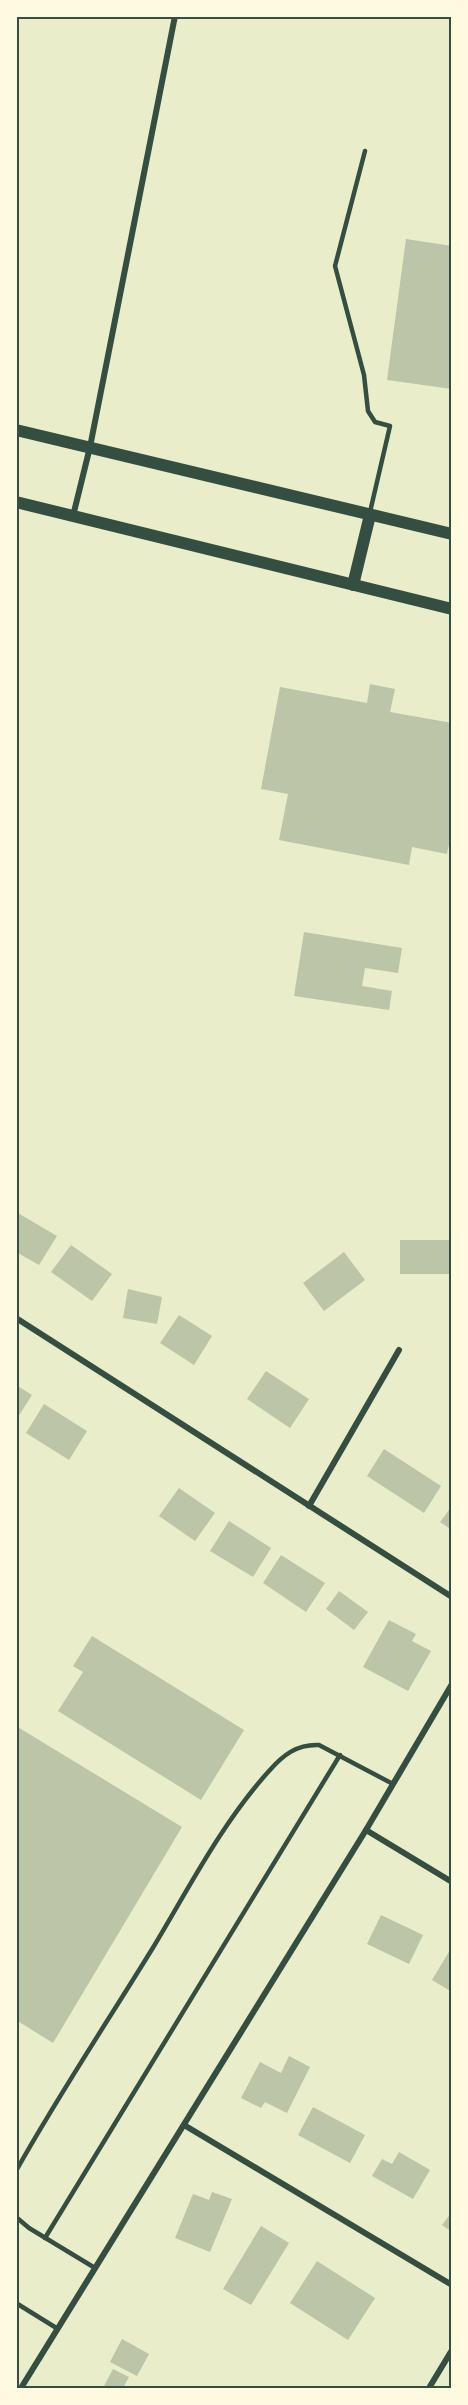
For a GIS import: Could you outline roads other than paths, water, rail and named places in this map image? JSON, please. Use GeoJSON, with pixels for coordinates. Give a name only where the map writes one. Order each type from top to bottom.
{"type":"FeatureCollection","features":[{"type":"Feature","properties":{"kind":"main road"},"geometry":{"type":"LineString","coordinates":[[16,430],[452,534]]}},
{"type":"Feature","properties":{"kind":"main road"},"geometry":{"type":"LineString","coordinates":[[16,502],[452,609]]}},
{"type":"Feature","properties":{"kind":"main road"},"geometry":{"type":"LineString","coordinates":[[353,585],[370,515]]}},
{"type":"Feature","properties":{"kind":"street"},"geometry":{"type":"LineString","coordinates":[[73,516],[90,447],[175,16]]}},
{"type":"Feature","properties":{"kind":"street"},"geometry":{"type":"LineString","coordinates":[[16,1318],[452,1597]]}},
{"type":"Feature","properties":{"kind":"street"},"geometry":{"type":"LineString","coordinates":[[309,1506],[399,1350]]}},
{"type":"Feature","properties":{"kind":"street"},"geometry":{"type":"LineString","coordinates":[[21,2388],[366,1830],[452,1684]]}},
{"type":"Feature","properties":{"kind":"street"},"geometry":{"type":"LineString","coordinates":[[366,1830],[452,1882]]}},
{"type":"Feature","properties":{"kind":"street"},"geometry":{"type":"LineString","coordinates":[[184,2125],[452,2285]]}},
{"type":"Feature","properties":{"kind":"street"},"geometry":{"type":"LineString","coordinates":[[429,2388],[452,2350]]}},
{"type":"Feature","properties":{"kind":"lane"},"geometry":{"type":"LineString","coordinates":[[365,151],[335,266],[364,375],[368,411],[375,422],[390,426],[370,515]]}},
{"type":"Feature","properties":{"kind":"lane"},"geometry":{"type":"LineString","coordinates":[[16,2171],[47,2115],[154,1946],[213,1846],[269,1771],[287,1754],[305,1745],[319,1745],[393,1784]]}},
{"type":"Feature","properties":{"kind":"lane"},"geometry":{"type":"LineString","coordinates":[[45,2238],[340,1755]]}},
{"type":"Feature","properties":{"kind":"lane"},"geometry":{"type":"LineString","coordinates":[[16,2217],[45,2238],[95,2268]]}},
{"type":"Feature","properties":{"kind":"lane"},"geometry":{"type":"LineString","coordinates":[[16,2303],[58,2329]]}}]}
